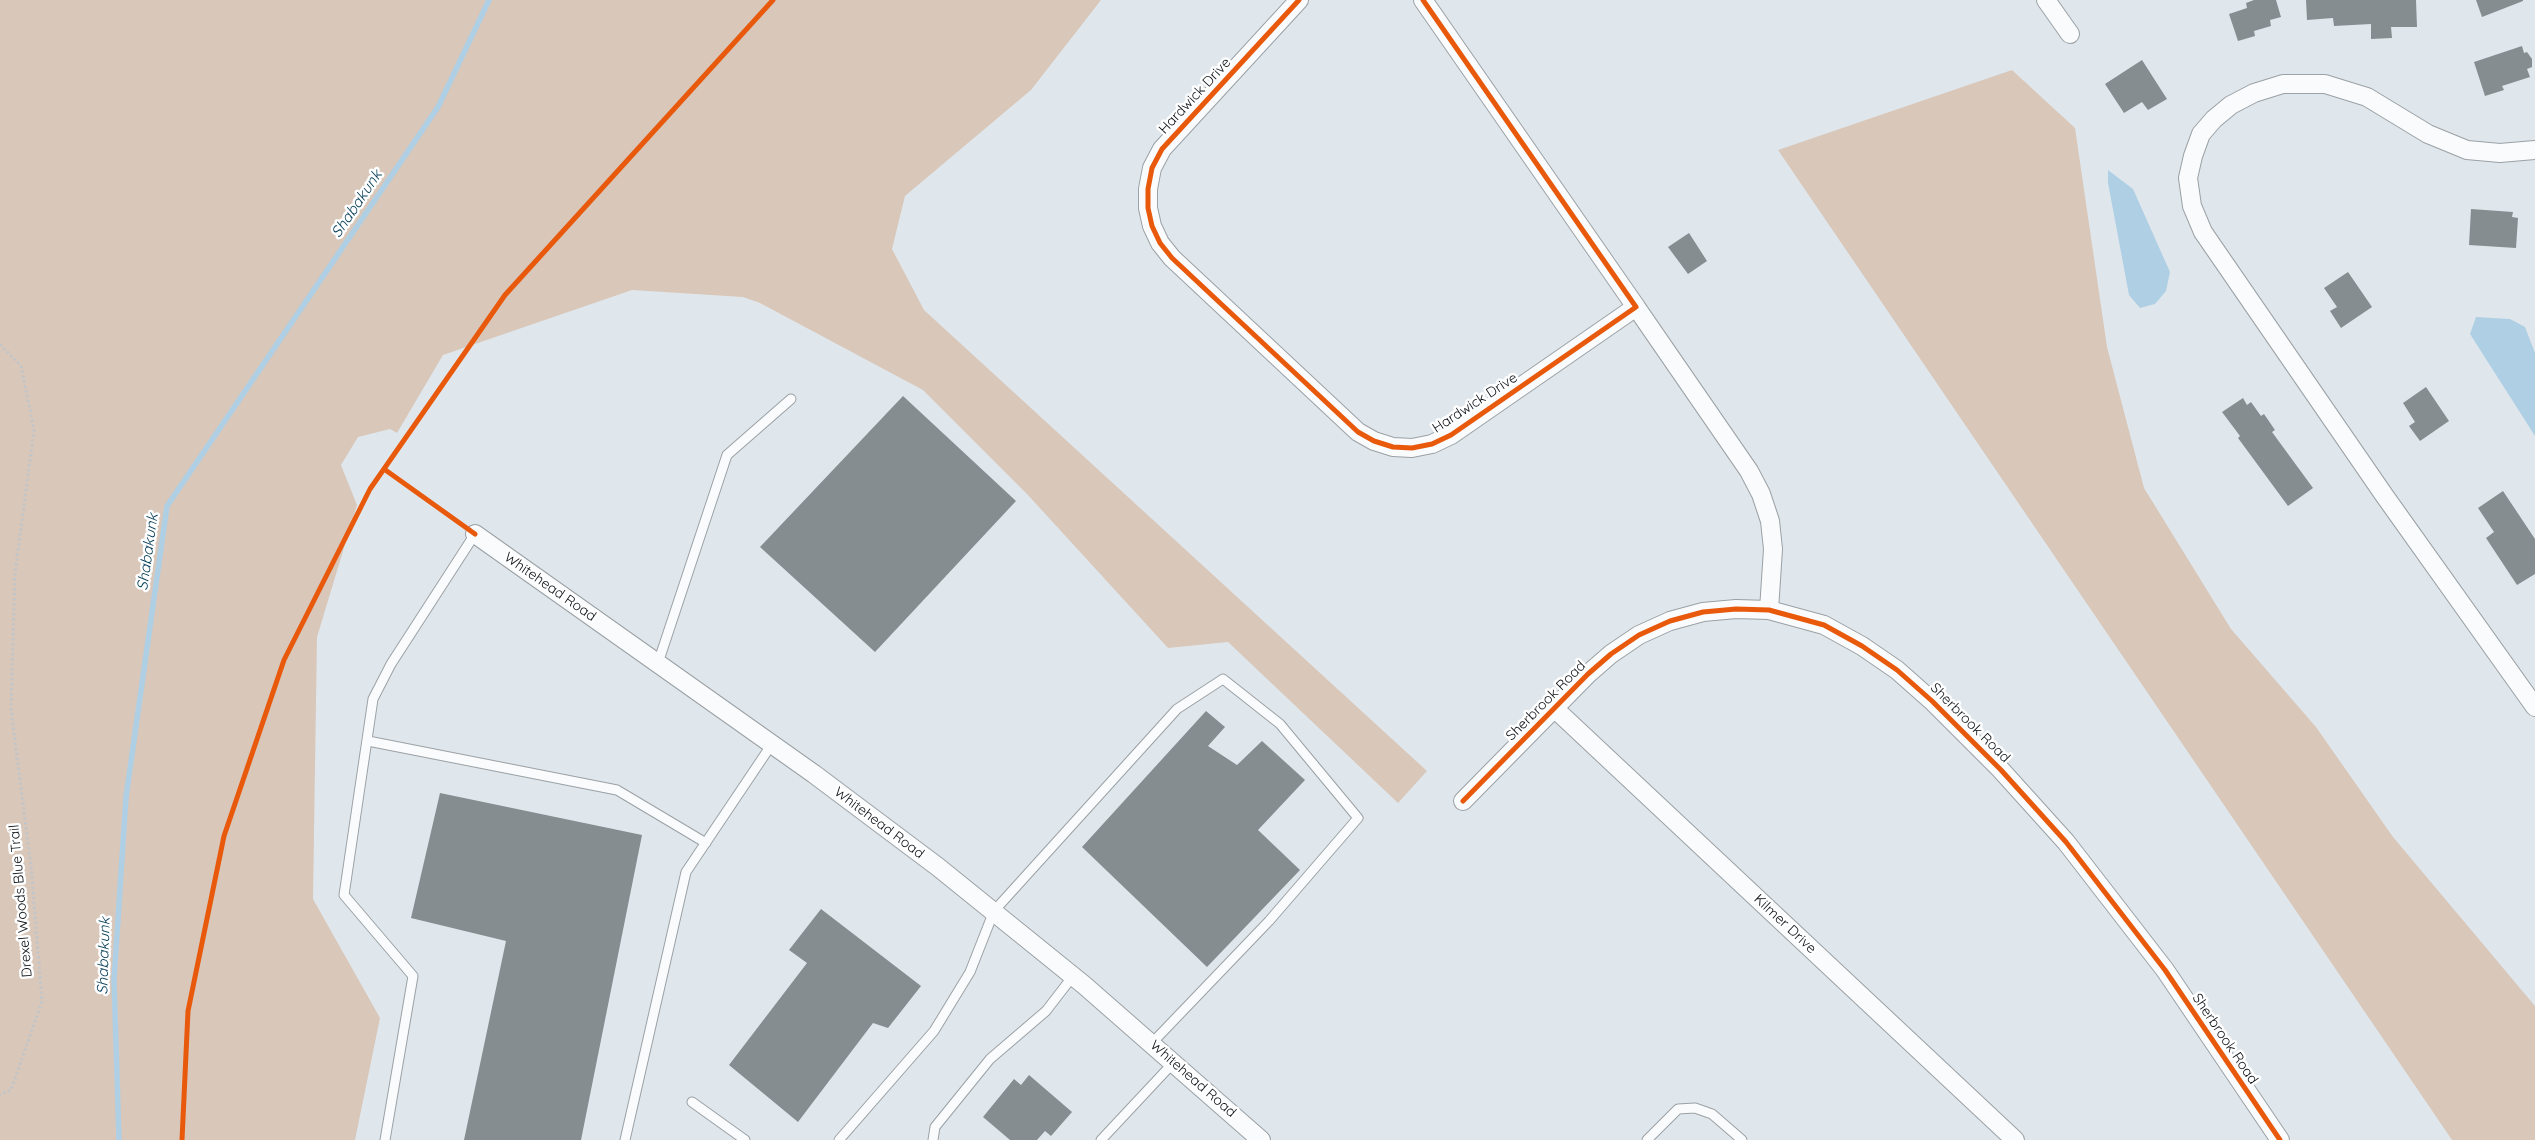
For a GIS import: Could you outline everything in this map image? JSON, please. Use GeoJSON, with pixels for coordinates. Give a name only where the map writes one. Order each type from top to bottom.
{"type":"FeatureCollection","features":[{"type":"Feature","properties":{"kind":"street","name":"Hardwick Drive"},"geometry":{"type":"LineString","coordinates":[[1299,0],[1162,149],[1152,168],[1148,189],[1148,208],[1160,243],[1172,258],[1358,432],[1374,441],[1393,447],[1412,448],[1432,444],[1451,435],[1636,307]]}},
{"type":"Feature","properties":{"kind":"street"},"geometry":{"type":"LineString","coordinates":[[1423,0],[1749,471],[1761,494],[1770,521],[1773,549],[1769,610]]}},
{"type":"Feature","properties":{"kind":"street"},"geometry":{"type":"LineString","coordinates":[[2046,0],[2070,34]]}},
{"type":"Feature","properties":{"kind":"street"},"geometry":{"type":"LineString","coordinates":[[2535,150],[2500,153],[2468,150],[2428,134],[2367,97],[2325,84],[2283,84],[2254,93],[2231,105],[2214,118],[2201,134],[2192,156],[2188,178],[2192,206],[2203,232],[2384,494],[2535,707]]}},
{"type":"Feature","properties":{"kind":"street","name":"Whitehead Road"},"geometry":{"type":"LineString","coordinates":[[476,534],[772,744],[994,911],[1152,1043],[1261,1140]]}},
{"type":"Feature","properties":{"kind":"street","name":"Sherbrook Road"},"geometry":{"type":"LineString","coordinates":[[1463,801],[1554,708],[1611,654],[1654,628],[1670,621],[1703,612],[1736,609],[1769,610],[1824,625],[1862,646],[1897,670],[1932,701],[2001,770],[2066,842],[2165,970],[2280,1140]]}},
{"type":"Feature","properties":{"kind":"street","name":"Kilmer Drive"},"geometry":{"type":"LineString","coordinates":[[1554,708],[2015,1140]]}},
{"type":"Feature","properties":{"kind":"lane"},"geometry":{"type":"LineString","coordinates":[[658,663],[727,455],[791,399]]}},
{"type":"Feature","properties":{"kind":"lane"},"geometry":{"type":"LineString","coordinates":[[386,1140],[413,976],[344,895],[373,699],[391,664],[476,534]]}},
{"type":"Feature","properties":{"kind":"lane"},"geometry":{"type":"LineString","coordinates":[[839,1140],[934,1031],[970,972],[994,911],[1177,709],[1224,679],[1280,724],[1358,818],[1269,921],[1152,1043]]}},
{"type":"Feature","properties":{"kind":"lane"},"geometry":{"type":"LineString","coordinates":[[368,742],[617,790],[706,843]]}},
{"type":"Feature","properties":{"kind":"lane"},"geometry":{"type":"LineString","coordinates":[[625,1140],[686,872],[772,744]]}},
{"type":"Feature","properties":{"kind":"lane"},"geometry":{"type":"LineString","coordinates":[[933,1140],[934,1128],[984,1066],[1046,1011],[1073,976]]}},
{"type":"Feature","properties":{"kind":"lane"},"geometry":{"type":"LineString","coordinates":[[1101,1140],[1174,1062]]}},
{"type":"Feature","properties":{"kind":"lane"},"geometry":{"type":"LineString","coordinates":[[692,1102],[745,1140]]}},
{"type":"Feature","properties":{"kind":"lane"},"geometry":{"type":"LineString","coordinates":[[1647,1140],[1678,1109],[1694,1108],[1712,1114],[1742,1140]]}},
{"type":"Feature","properties":{"kind":"shaded area"},"geometry":{"type":"Polygon","coordinates":[[[0,0],[1101,0],[1031,90],[905,196],[892,249],[924,310],[1427,771],[1398,803],[1228,642],[1168,648],[1027,494],[923,390],[760,303],[743,297],[632,290],[443,355],[397,433],[390,429],[358,437],[341,465],[357,505],[317,637],[313,899],[380,1018],[355,1140],[0,1140],[0,0]]]}},
{"type":"Feature","properties":{"kind":"shaded area"},"geometry":{"type":"Polygon","coordinates":[[[2012,70],[2075,128],[2107,347],[2144,488],[2231,629],[2316,727],[2393,837],[2535,1006],[2535,1140],[2452,1140],[1778,150],[2012,70]]]}},
{"type":"Feature","properties":{"kind":"water"},"geometry":{"type":"Polygon","coordinates":[[[2108,170],[2133,189],[2170,272],[2166,291],[2155,304],[2140,308],[2129,295],[2108,183],[2108,170]]]}},
{"type":"Feature","properties":{"kind":"water"},"geometry":{"type":"Polygon","coordinates":[[[2476,317],[2510,319],[2525,327],[2535,353],[2535,436],[2470,334],[2476,317]]]}},
{"type":"Feature","properties":{"kind":"building"},"geometry":{"type":"Polygon","coordinates":[[[2254,0],[2276,0],[2281,17],[2270,20],[2271,26],[2254,31],[2255,36],[2238,41],[2229,14],[2247,8],[2246,3],[2254,0]]]}},
{"type":"Feature","properties":{"kind":"building"},"geometry":{"type":"Polygon","coordinates":[[[2306,0],[2416,0],[2417,27],[2391,27],[2392,38],[2371,39],[2371,24],[2334,26],[2333,18],[2307,20],[2306,0]]]}},
{"type":"Feature","properties":{"kind":"building"},"geometry":{"type":"Polygon","coordinates":[[[2476,0],[2523,0],[2523,1],[2482,17],[2476,0]]]}},
{"type":"Feature","properties":{"kind":"building"},"geometry":{"type":"Polygon","coordinates":[[[2522,46],[2524,53],[2527,52],[2532,59],[2532,67],[2527,69],[2530,77],[2502,86],[2504,90],[2485,96],[2474,62],[2522,46]]]}},
{"type":"Feature","properties":{"kind":"building"},"geometry":{"type":"Polygon","coordinates":[[[2142,60],[2167,99],[2148,110],[2142,102],[2124,113],[2105,84],[2142,60]]]}},
{"type":"Feature","properties":{"kind":"building"},"geometry":{"type":"Polygon","coordinates":[[[2471,209],[2513,212],[2512,217],[2518,218],[2516,248],[2469,245],[2471,209]]]}},
{"type":"Feature","properties":{"kind":"building"},"geometry":{"type":"Polygon","coordinates":[[[1689,233],[1707,261],[1688,274],[1668,247],[1689,233]]]}},
{"type":"Feature","properties":{"kind":"building"},"geometry":{"type":"Polygon","coordinates":[[[2348,272],[2372,307],[2341,328],[2330,311],[2337,307],[2324,288],[2348,272]]]}},
{"type":"Feature","properties":{"kind":"building"},"geometry":{"type":"Polygon","coordinates":[[[2426,387],[2449,421],[2420,441],[2409,426],[2415,422],[2403,403],[2426,387]]]}},
{"type":"Feature","properties":{"kind":"building"},"geometry":{"type":"Polygon","coordinates":[[[903,396],[1016,501],[875,652],[760,547],[903,396]]]}},
{"type":"Feature","properties":{"kind":"building"},"geometry":{"type":"Polygon","coordinates":[[[2243,398],[2247,405],[2251,402],[2261,416],[2264,414],[2275,430],[2272,432],[2313,488],[2288,506],[2238,438],[2240,436],[2222,412],[2243,398]]]}},
{"type":"Feature","properties":{"kind":"building"},"geometry":{"type":"Polygon","coordinates":[[[2503,491],[2535,539],[2535,574],[2517,585],[2486,538],[2494,532],[2478,508],[2503,491]]]}},
{"type":"Feature","properties":{"kind":"building"},"geometry":{"type":"Polygon","coordinates":[[[1206,711],[1225,727],[1208,746],[1237,765],[1262,741],[1305,780],[1258,830],[1300,870],[1207,967],[1082,847],[1206,711]]]}},
{"type":"Feature","properties":{"kind":"building"},"geometry":{"type":"Polygon","coordinates":[[[440,793],[642,835],[581,1140],[464,1140],[506,941],[411,918],[440,793]]]}},
{"type":"Feature","properties":{"kind":"building"},"geometry":{"type":"Polygon","coordinates":[[[821,909],[921,986],[888,1028],[873,1023],[798,1122],[729,1065],[807,963],[789,950],[821,909]]]}},
{"type":"Feature","properties":{"kind":"building"},"geometry":{"type":"Polygon","coordinates":[[[1029,1075],[1072,1112],[1051,1136],[1045,1131],[1037,1140],[1010,1140],[983,1117],[1014,1079],[1021,1085],[1029,1075]]]}},
{"type":"Feature","properties":{"kind":"waterway","name":"Shabakunk"},"geometry":{"type":"LineString","coordinates":[[119,1140],[114,980],[126,797],[167,506],[438,107],[489,0]]}},
{"type":"Feature","properties":{"kind":"cycle path"},"geometry":{"type":"LineString","coordinates":[[182,1140],[188,1011],[224,836],[284,660],[370,489],[505,295],[773,0]]}},
{"type":"Feature","properties":{"kind":"cycle path"},"geometry":{"type":"LineString","coordinates":[[1299,0],[1162,149],[1152,168],[1148,189],[1148,208],[1152,226],[1160,243],[1172,258],[1358,432],[1374,441],[1393,447],[1412,448],[1432,444],[1451,435],[1636,307],[1423,0]]}},
{"type":"Feature","properties":{"kind":"cycle path"},"geometry":{"type":"LineString","coordinates":[[384,469],[475,534]]}},
{"type":"Feature","properties":{"kind":"cycle path"},"geometry":{"type":"LineString","coordinates":[[1463,801],[1588,674],[1611,654],[1639,635],[1670,621],[1703,612],[1736,609],[1769,610],[1824,625],[1862,646],[1897,670],[1932,701],[2001,770],[2066,842],[2165,970],[2280,1140]]}}]}
